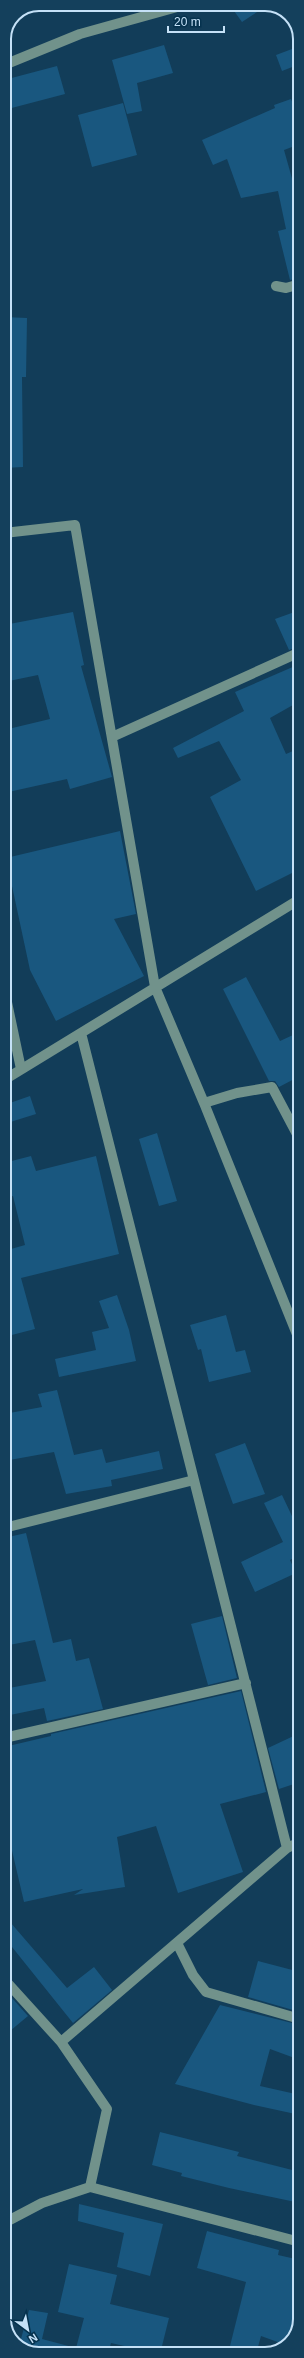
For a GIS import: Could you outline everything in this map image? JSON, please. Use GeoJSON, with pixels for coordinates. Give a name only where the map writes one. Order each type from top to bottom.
{"type":"FeatureCollection","features":[{"type":"Feature","properties":{"kind":"street"},"geometry":{"type":"LineString","coordinates":[[11,62],[80,34],[163,11]]}},
{"type":"Feature","properties":{"kind":"street"},"geometry":{"type":"LineString","coordinates":[[276,286],[286,288],[293,286]]}},
{"type":"Feature","properties":{"kind":"street"},"geometry":{"type":"LineString","coordinates":[[11,532],[75,525],[156,987],[293,1325]]}},
{"type":"Feature","properties":{"kind":"street"},"geometry":{"type":"LineString","coordinates":[[112,737],[293,655]]}},
{"type":"Feature","properties":{"kind":"street"},"geometry":{"type":"LineString","coordinates":[[11,1075],[293,903]]}},
{"type":"Feature","properties":{"kind":"street"},"geometry":{"type":"LineString","coordinates":[[11,1021],[21,1069]]}},
{"type":"Feature","properties":{"kind":"street"},"geometry":{"type":"LineString","coordinates":[[81,1033],[287,1848]]}},
{"type":"Feature","properties":{"kind":"street"},"geometry":{"type":"LineString","coordinates":[[204,1103],[237,1093],[272,1087],[293,1127]]}},
{"type":"Feature","properties":{"kind":"street"},"geometry":{"type":"LineString","coordinates":[[11,1526],[194,1480]]}},
{"type":"Feature","properties":{"kind":"street"},"geometry":{"type":"LineString","coordinates":[[11,1736],[246,1683]]}},
{"type":"Feature","properties":{"kind":"street"},"geometry":{"type":"LineString","coordinates":[[61,2042],[287,1848],[293,1845]]}},
{"type":"Feature","properties":{"kind":"street"},"geometry":{"type":"LineString","coordinates":[[177,1942],[193,1975],[206,1992],[293,2018]]}},
{"type":"Feature","properties":{"kind":"street"},"geometry":{"type":"LineString","coordinates":[[11,1987],[61,2042],[107,2109],[90,2187]]}},
{"type":"Feature","properties":{"kind":"street"},"geometry":{"type":"LineString","coordinates":[[11,2219],[42,2203],[90,2187],[293,2240]]}},
{"type":"Feature","properties":{"kind":"building"},"geometry":{"type":"Polygon","coordinates":[[[234,11],[258,11],[242,22],[234,11]]]}},
{"type":"Feature","properties":{"kind":"building"},"geometry":{"type":"Polygon","coordinates":[[[164,45],[173,73],[137,83],[142,111],[127,114],[112,60],[164,45]]]}},
{"type":"Feature","properties":{"kind":"building"},"geometry":{"type":"Polygon","coordinates":[[[293,49],[293,67],[282,71],[276,55],[293,49]]]}},
{"type":"Feature","properties":{"kind":"building"},"geometry":{"type":"Polygon","coordinates":[[[57,66],[65,94],[11,108],[11,78],[57,66]]]}},
{"type":"Feature","properties":{"kind":"building"},"geometry":{"type":"Polygon","coordinates":[[[291,99],[293,104],[293,147],[284,150],[293,182],[293,279],[290,280],[278,231],[286,229],[278,191],[241,198],[227,159],[213,165],[202,140],[275,108],[274,105],[291,99]]]}},
{"type":"Feature","properties":{"kind":"building"},"geometry":{"type":"Polygon","coordinates":[[[123,103],[137,155],[92,167],[78,115],[123,103]]]}},
{"type":"Feature","properties":{"kind":"building"},"geometry":{"type":"Polygon","coordinates":[[[11,317],[27,318],[26,377],[22,377],[23,467],[11,468],[11,317]]]}},
{"type":"Feature","properties":{"kind":"building"},"geometry":{"type":"Polygon","coordinates":[[[73,612],[84,665],[81,666],[112,777],[70,789],[67,779],[11,791],[11,728],[50,719],[38,675],[11,681],[11,624],[73,612]]]}},
{"type":"Feature","properties":{"kind":"building"},"geometry":{"type":"Polygon","coordinates":[[[293,613],[293,649],[289,650],[275,619],[293,613]]]}},
{"type":"Feature","properties":{"kind":"building"},"geometry":{"type":"Polygon","coordinates":[[[293,667],[293,705],[270,718],[286,754],[293,751],[293,872],[256,891],[210,797],[241,780],[219,741],[178,758],[173,748],[244,711],[235,692],[293,667]]]}},
{"type":"Feature","properties":{"kind":"building"},"geometry":{"type":"Polygon","coordinates":[[[120,831],[136,914],[114,919],[144,976],[56,1021],[30,970],[11,881],[11,857],[120,831]]]}},
{"type":"Feature","properties":{"kind":"building"},"geometry":{"type":"Polygon","coordinates":[[[246,977],[280,1041],[293,1035],[293,1080],[279,1087],[275,1081],[269,1081],[223,989],[246,977]]]}},
{"type":"Feature","properties":{"kind":"building"},"geometry":{"type":"Polygon","coordinates":[[[30,1096],[36,1114],[11,1122],[11,1103],[30,1096]]]}},
{"type":"Feature","properties":{"kind":"building"},"geometry":{"type":"Polygon","coordinates":[[[157,1133],[177,1201],[159,1206],[139,1139],[157,1133]]]}},
{"type":"Feature","properties":{"kind":"building"},"geometry":{"type":"Polygon","coordinates":[[[31,1156],[36,1171],[96,1156],[119,1254],[21,1278],[35,1329],[11,1335],[11,1249],[25,1245],[13,1196],[11,1196],[11,1161],[31,1156]]]}},
{"type":"Feature","properties":{"kind":"building"},"geometry":{"type":"Polygon","coordinates":[[[117,1295],[129,1330],[136,1361],[59,1377],[55,1359],[96,1350],[92,1332],[109,1328],[99,1301],[117,1295]]]}},
{"type":"Feature","properties":{"kind":"building"},"geometry":{"type":"Polygon","coordinates":[[[226,1315],[236,1352],[245,1350],[251,1372],[209,1382],[201,1349],[198,1350],[190,1325],[226,1315]]]}},
{"type":"Feature","properties":{"kind":"building"},"geometry":{"type":"Polygon","coordinates":[[[57,1390],[74,1455],[102,1449],[106,1463],[159,1451],[163,1469],[111,1480],[112,1486],[66,1494],[54,1452],[11,1460],[11,1413],[42,1407],[38,1394],[57,1390]]]}},
{"type":"Feature","properties":{"kind":"building"},"geometry":{"type":"Polygon","coordinates":[[[245,1443],[265,1494],[233,1504],[215,1454],[245,1443]]]}},
{"type":"Feature","properties":{"kind":"building"},"geometry":{"type":"Polygon","coordinates":[[[282,1495],[293,1518],[293,1558],[290,1560],[293,1566],[293,1574],[255,1592],[241,1562],[283,1542],[264,1503],[282,1495]]]}},
{"type":"Feature","properties":{"kind":"building"},"geometry":{"type":"Polygon","coordinates":[[[26,1533],[53,1643],[71,1639],[76,1661],[89,1658],[103,1709],[47,1721],[44,1708],[11,1715],[11,1688],[46,1681],[35,1640],[11,1645],[11,1536],[26,1533]]]}},
{"type":"Feature","properties":{"kind":"building"},"geometry":{"type":"Polygon","coordinates":[[[222,1616],[237,1678],[208,1685],[191,1624],[222,1616]]]}},
{"type":"Feature","properties":{"kind":"building"},"geometry":{"type":"Polygon","coordinates":[[[241,1691],[266,1792],[220,1804],[243,1872],[178,1893],[156,1826],[117,1837],[125,1887],[74,1895],[83,1889],[24,1902],[11,1846],[11,1745],[51,1736],[51,1734],[241,1691]]]}},
{"type":"Feature","properties":{"kind":"building"},"geometry":{"type":"Polygon","coordinates":[[[293,1736],[293,1784],[279,1789],[268,1748],[293,1736]]]}},
{"type":"Feature","properties":{"kind":"building"},"geometry":{"type":"Polygon","coordinates":[[[11,1923],[67,1988],[94,1967],[112,1990],[73,2023],[11,1946],[11,1923]]]}},
{"type":"Feature","properties":{"kind":"building"},"geometry":{"type":"Polygon","coordinates":[[[258,1961],[293,1970],[293,2010],[248,1997],[258,1961]]]}},
{"type":"Feature","properties":{"kind":"building"},"geometry":{"type":"Polygon","coordinates":[[[11,1997],[28,2016],[11,2030],[11,1997]]]}},
{"type":"Feature","properties":{"kind":"building"},"geometry":{"type":"Polygon","coordinates":[[[220,2005],[293,2023],[293,2057],[270,2049],[260,2086],[293,2093],[293,2113],[254,2105],[175,2084],[220,2005]]]}},
{"type":"Feature","properties":{"kind":"building"},"geometry":{"type":"Polygon","coordinates":[[[160,2132],[239,2152],[237,2156],[293,2170],[293,2202],[181,2176],[182,2173],[152,2165],[160,2132]]]}},
{"type":"Feature","properties":{"kind":"building"},"geometry":{"type":"Polygon","coordinates":[[[79,2204],[163,2224],[150,2276],[117,2267],[124,2233],[78,2221],[79,2204]]]}},
{"type":"Feature","properties":{"kind":"building"},"geometry":{"type":"Polygon","coordinates":[[[207,2231],[279,2250],[278,2255],[293,2258],[293,2319],[292,2328],[289,2333],[279,2343],[261,2336],[258,2347],[230,2347],[246,2282],[197,2268],[207,2231]]]}},
{"type":"Feature","properties":{"kind":"building"},"geometry":{"type":"Polygon","coordinates":[[[69,2264],[117,2275],[110,2304],[169,2318],[162,2347],[129,2347],[111,2343],[110,2347],[76,2347],[84,2318],[58,2312],[69,2264]]]}},
{"type":"Feature","properties":{"kind":"building"},"geometry":{"type":"Polygon","coordinates":[[[29,2310],[48,2313],[42,2339],[72,2347],[36,2347],[22,2341],[21,2340],[29,2310]]]}}]}
